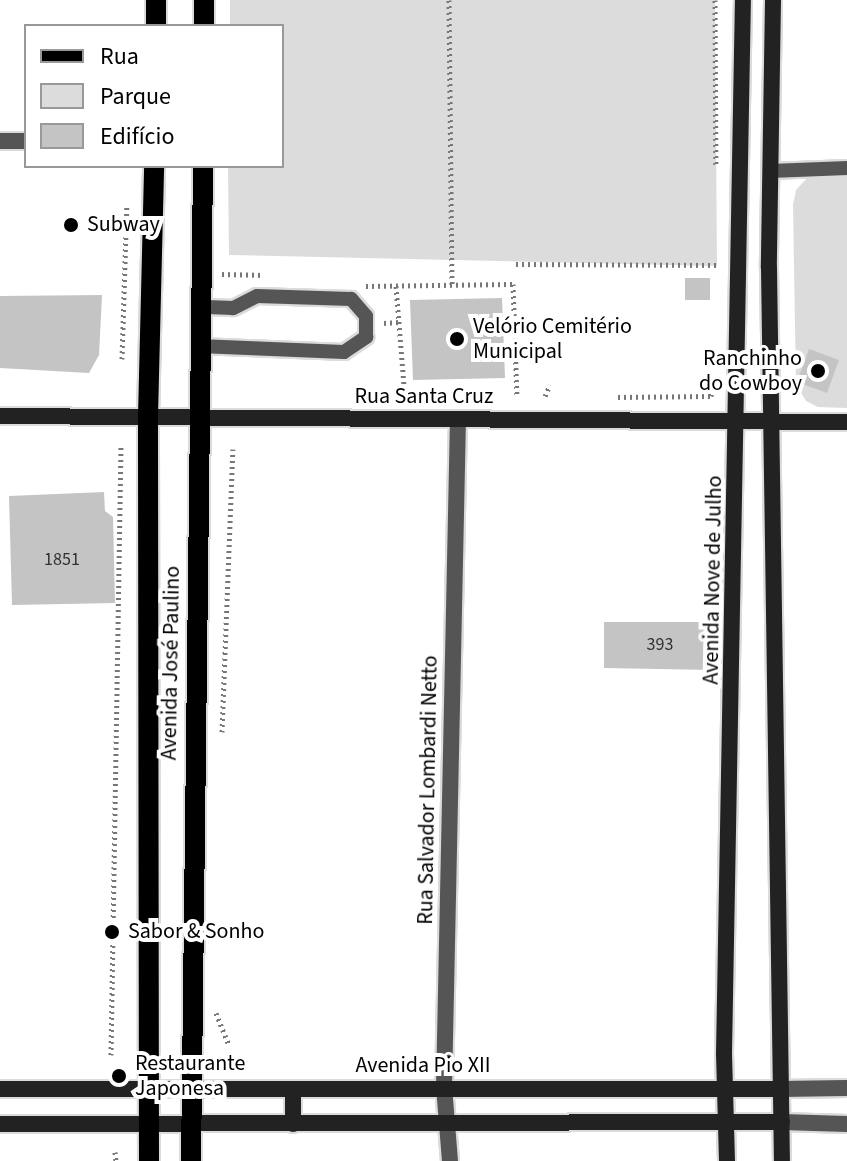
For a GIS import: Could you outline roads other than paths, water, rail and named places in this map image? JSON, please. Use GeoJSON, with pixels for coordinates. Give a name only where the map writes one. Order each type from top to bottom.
{"type":"FeatureCollection","features":[{"type":"Feature","properties":{"kind":"main road"},"geometry":{"type":"LineString","coordinates":[[156,0],[156,24]]}},
{"type":"Feature","properties":{"kind":"main road"},"geometry":{"type":"LineString","coordinates":[[204,0],[204,24]]}},
{"type":"Feature","properties":{"kind":"main road","name":"Avenida José Paulino"},"geometry":{"type":"LineString","coordinates":[[149,1161],[148,417],[154,168]]}},
{"type":"Feature","properties":{"kind":"main road","name":"Avenida José Paulino"},"geometry":{"type":"LineString","coordinates":[[191,1161],[197,417],[203,168]]}},
{"type":"Feature","properties":{"kind":"street","name":"Avenida Nove de Julho"},"geometry":{"type":"LineString","coordinates":[[727,1161],[725,1090],[743,0]]}},
{"type":"Feature","properties":{"kind":"street"},"geometry":{"type":"LineString","coordinates":[[773,0],[771,171],[782,1161]]}},
{"type":"Feature","properties":{"kind":"street"},"geometry":{"type":"LineString","coordinates":[[0,141],[24,141]]}},
{"type":"Feature","properties":{"kind":"street","name":"Rua Santa Cruz"},"geometry":{"type":"LineString","coordinates":[[0,416],[847,422]]}},
{"type":"Feature","properties":{"kind":"street","name":"Rua Salvador Lombardi Netto"},"geometry":{"type":"LineString","coordinates":[[450,1161],[444,1087],[458,419]]}},
{"type":"Feature","properties":{"kind":"street","name":"Avenida Pio XII"},"geometry":{"type":"LineString","coordinates":[[0,1089],[847,1088]]}},
{"type":"Feature","properties":{"kind":"street"},"geometry":{"type":"LineString","coordinates":[[293,1090],[293,1124]]}},
{"type":"Feature","properties":{"kind":"street"},"geometry":{"type":"LineString","coordinates":[[0,1124],[190,1127],[448,1119],[847,1124]]}},
{"type":"Feature","properties":{"kind":"lane"},"geometry":{"type":"LineString","coordinates":[[771,171],[847,168]]}},
{"type":"Feature","properties":{"kind":"lane"},"geometry":{"type":"LineString","coordinates":[[199,346],[344,352],[366,337],[366,316],[351,299],[257,296],[233,308],[200,307]]}},
{"type":"Feature","properties":{"kind":"place","name":"Subway"},"geometry":{"type":"Point","coordinates":[71,225]}},
{"type":"Feature","properties":{"kind":"place","name":"Velório Cemitério Municipal"},"geometry":{"type":"Point","coordinates":[457,339]}},
{"type":"Feature","properties":{"kind":"place","name":"Ranchinho do Cowboy"},"geometry":{"type":"Point","coordinates":[818,371]}},
{"type":"Feature","properties":{"kind":"place","name":"Sabor & Sonho"},"geometry":{"type":"Point","coordinates":[112,932]}},
{"type":"Feature","properties":{"kind":"place","name":"Restaurante Japonesa"},"geometry":{"type":"Point","coordinates":[119,1076]}}]}
